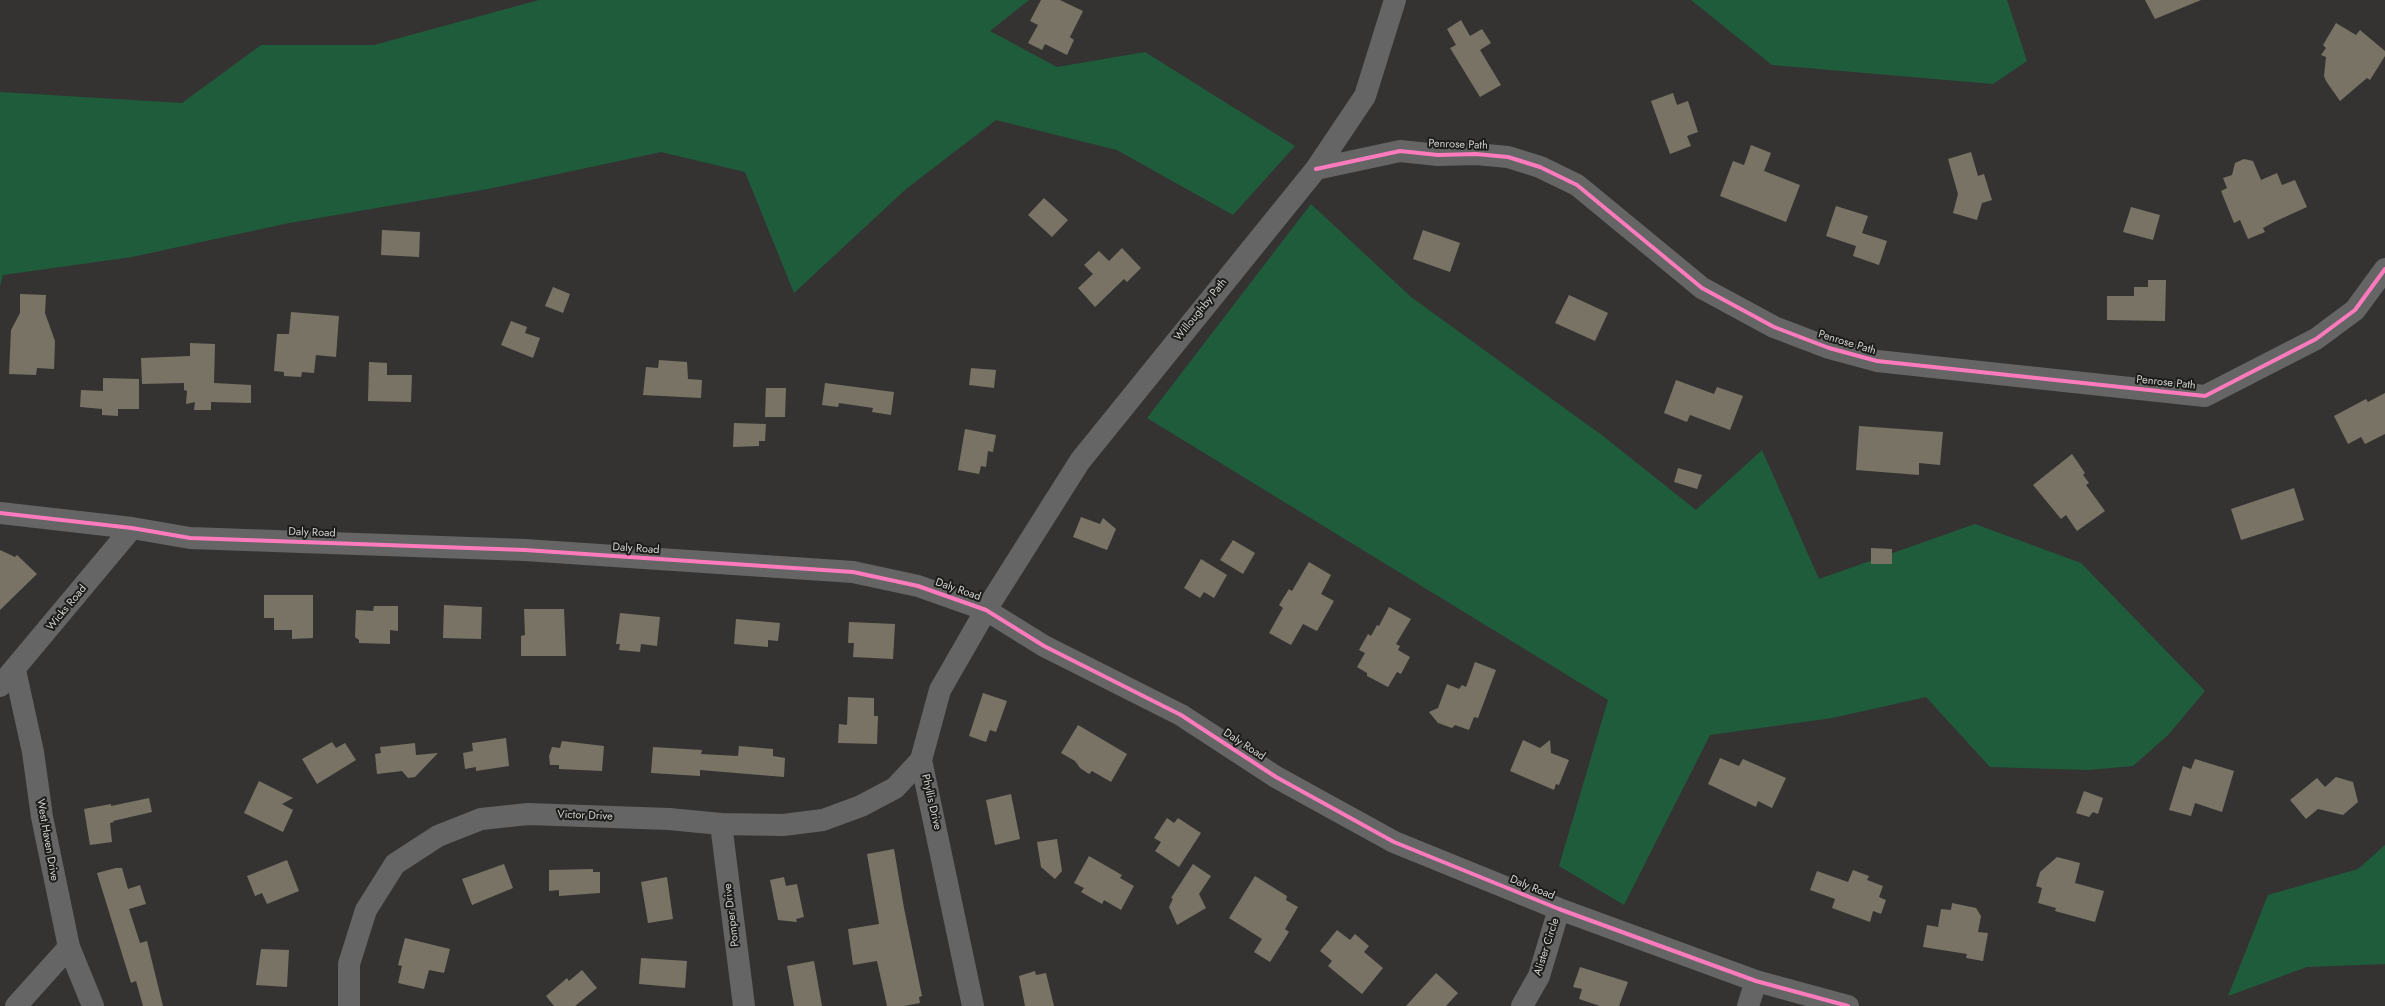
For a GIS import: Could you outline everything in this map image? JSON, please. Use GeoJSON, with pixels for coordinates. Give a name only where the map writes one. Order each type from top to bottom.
{"type":"FeatureCollection","features":[{"type":"Feature","properties":{"kind":"street","name":"Willoughby Path"},"geometry":{"type":"LineString","coordinates":[[986,610],[1080,461],[1316,169],[1365,96],[1395,0]]}},
{"type":"Feature","properties":{"kind":"street","name":"Penrose Path"},"geometry":{"type":"LineString","coordinates":[[1316,169],[1400,150],[1438,155],[1476,154],[1508,157],[1540,167],[1577,185],[1702,288],[1774,327],[1829,348],[1877,361],[2205,396],[2316,339],[2355,310],[2385,269]]}},
{"type":"Feature","properties":{"kind":"street","name":"Daly Road"},"geometry":{"type":"LineString","coordinates":[[0,512],[132,528],[190,538],[525,550],[853,572],[918,586],[986,610],[1044,646],[1181,715],[1276,777],[1394,842],[1560,909],[1756,981],[1848,1006]]}},
{"type":"Feature","properties":{"kind":"street","name":"Wicks Road"},"geometry":{"type":"LineString","coordinates":[[0,686],[15,670],[132,528]]}},
{"type":"Feature","properties":{"kind":"street","name":"Phyllis Drive"},"geometry":{"type":"LineString","coordinates":[[973,1006],[921,760],[940,690],[986,610]]}},
{"type":"Feature","properties":{"kind":"street","name":"West Haven Drive"},"geometry":{"type":"LineString","coordinates":[[15,670],[33,752],[42,817],[69,947],[93,1006]]}},
{"type":"Feature","properties":{"kind":"street","name":"Victor Drive"},"geometry":{"type":"LineString","coordinates":[[349,1006],[349,964],[366,910],[395,864],[438,836],[480,819],[528,814],[669,819],[721,824],[783,824],[823,820],[861,806],[896,788],[921,760]]}},
{"type":"Feature","properties":{"kind":"street","name":"Pomper Drive"},"geometry":{"type":"LineString","coordinates":[[721,824],[744,1006]]}},
{"type":"Feature","properties":{"kind":"street","name":"Alister Circle"},"geometry":{"type":"LineString","coordinates":[[1522,1006],[1539,976],[1560,909]]}},
{"type":"Feature","properties":{"kind":"street"},"geometry":{"type":"LineString","coordinates":[[16,1006],[69,947]]}},
{"type":"Feature","properties":{"kind":"street"},"geometry":{"type":"LineString","coordinates":[[1748,1006],[1756,981]]}},
{"type":"Feature","properties":{"kind":"green space"},"geometry":{"type":"Polygon","coordinates":[[[539,0],[1029,0],[990,31],[1057,67],[1145,52],[1295,146],[1233,215],[1117,150],[996,120],[906,189],[794,293],[745,172],[661,152],[488,189],[289,223],[132,257],[3,275],[0,286],[0,92],[182,103],[261,45],[374,45],[539,0]]]}},
{"type":"Feature","properties":{"kind":"green space"},"geometry":{"type":"Polygon","coordinates":[[[1691,0],[2007,0],[2027,61],[1993,84],[1772,65],[1691,0]]]}},
{"type":"Feature","properties":{"kind":"green space"},"geometry":{"type":"Polygon","coordinates":[[[1311,204],[1411,297],[1603,436],[1696,510],[1762,450],[1819,579],[1975,524],[2081,563],[2205,691],[2168,735],[2133,766],[2089,770],[1990,767],[1926,697],[1832,718],[1710,735],[1624,905],[1559,866],[1608,700],[1147,418],[1311,204]]]}},
{"type":"Feature","properties":{"kind":"green space"},"geometry":{"type":"Polygon","coordinates":[[[2385,845],[2385,964],[2307,967],[2228,996],[2268,895],[2358,869],[2385,845]]]}},
{"type":"Feature","properties":{"kind":"building"},"geometry":{"type":"Polygon","coordinates":[[[1041,0],[1060,0],[1083,11],[1070,37],[1074,40],[1067,55],[1045,44],[1042,50],[1028,43],[1038,25],[1030,21],[1041,0]]]}},
{"type":"Feature","properties":{"kind":"building"},"geometry":{"type":"Polygon","coordinates":[[[2145,0],[2201,0],[2155,19],[2145,0]]]}},
{"type":"Feature","properties":{"kind":"building"},"geometry":{"type":"Polygon","coordinates":[[[1461,20],[1470,36],[1482,29],[1491,43],[1480,50],[1501,85],[1480,97],[1450,48],[1456,45],[1447,29],[1461,20]]]}},
{"type":"Feature","properties":{"kind":"building"},"geometry":{"type":"Polygon","coordinates":[[[2336,23],[2356,35],[2360,30],[2385,51],[2385,56],[2370,80],[2367,78],[2340,101],[2326,81],[2324,76],[2326,57],[2321,55],[2326,48],[2323,45],[2336,23]]]}},
{"type":"Feature","properties":{"kind":"building"},"geometry":{"type":"Polygon","coordinates":[[[1673,93],[1677,105],[1688,101],[1698,132],[1687,136],[1691,146],[1670,154],[1651,101],[1673,93]]]}},
{"type":"Feature","properties":{"kind":"building"},"geometry":{"type":"Polygon","coordinates":[[[1751,145],[1771,153],[1764,171],[1800,185],[1786,222],[1720,196],[1733,161],[1744,165],[1751,145]]]}},
{"type":"Feature","properties":{"kind":"building"},"geometry":{"type":"Polygon","coordinates":[[[1971,152],[1978,176],[1984,174],[1992,200],[1982,203],[1977,220],[1953,213],[1958,194],[1948,159],[1971,152]]]}},
{"type":"Feature","properties":{"kind":"building"},"geometry":{"type":"Polygon","coordinates":[[[2244,159],[2253,161],[2261,180],[2277,173],[2282,185],[2295,180],[2307,207],[2274,222],[2263,228],[2265,232],[2248,239],[2240,220],[2234,223],[2221,191],[2227,188],[2223,178],[2232,175],[2235,163],[2244,159]]]}},
{"type":"Feature","properties":{"kind":"building"},"geometry":{"type":"Polygon","coordinates":[[[1044,198],[1068,220],[1052,237],[1028,215],[1044,198]]]}},
{"type":"Feature","properties":{"kind":"building"},"geometry":{"type":"Polygon","coordinates":[[[1836,206],[1868,216],[1862,233],[1887,241],[1879,265],[1853,256],[1856,246],[1826,236],[1836,206]]]}},
{"type":"Feature","properties":{"kind":"building"},"geometry":{"type":"Polygon","coordinates":[[[2131,207],[2160,215],[2153,240],[2123,232],[2131,207]]]}},
{"type":"Feature","properties":{"kind":"building"},"geometry":{"type":"Polygon","coordinates":[[[382,230],[420,232],[419,257],[381,255],[382,230]]]}},
{"type":"Feature","properties":{"kind":"building"},"geometry":{"type":"Polygon","coordinates":[[[1423,230],[1460,243],[1450,272],[1413,259],[1423,230]]]}},
{"type":"Feature","properties":{"kind":"building"},"geometry":{"type":"Polygon","coordinates":[[[1122,248],[1141,268],[1127,282],[1124,279],[1095,307],[1078,288],[1093,274],[1084,265],[1099,251],[1109,261],[1122,248]]]}},
{"type":"Feature","properties":{"kind":"building"},"geometry":{"type":"Polygon","coordinates":[[[2148,280],[2166,280],[2165,321],[2107,320],[2107,296],[2134,296],[2134,287],[2148,287],[2148,280]]]}},
{"type":"Feature","properties":{"kind":"building"},"geometry":{"type":"Polygon","coordinates":[[[553,287],[570,294],[563,313],[545,306],[553,287]]]}},
{"type":"Feature","properties":{"kind":"building"},"geometry":{"type":"Polygon","coordinates":[[[20,294],[46,295],[45,313],[55,341],[54,369],[37,368],[36,375],[9,374],[11,330],[20,313],[20,294]]]}},
{"type":"Feature","properties":{"kind":"building"},"geometry":{"type":"Polygon","coordinates":[[[1569,295],[1608,313],[1595,341],[1555,323],[1569,295]]]}},
{"type":"Feature","properties":{"kind":"building"},"geometry":{"type":"Polygon","coordinates":[[[291,312],[339,316],[336,357],[316,355],[314,373],[302,372],[301,377],[284,376],[284,372],[274,371],[277,334],[289,334],[291,312]]]}},
{"type":"Feature","properties":{"kind":"building"},"geometry":{"type":"Polygon","coordinates":[[[511,321],[527,327],[525,333],[540,338],[533,358],[501,345],[511,321]]]}},
{"type":"Feature","properties":{"kind":"building"},"geometry":{"type":"Polygon","coordinates":[[[190,343],[215,344],[214,383],[251,385],[251,403],[211,402],[211,410],[194,410],[195,402],[186,404],[187,391],[184,390],[184,383],[142,384],[141,358],[190,356],[190,343]]]}},
{"type":"Feature","properties":{"kind":"building"},"geometry":{"type":"Polygon","coordinates":[[[659,360],[687,362],[688,379],[702,380],[701,398],[643,395],[646,367],[658,368],[659,360]]]}},
{"type":"Feature","properties":{"kind":"building"},"geometry":{"type":"Polygon","coordinates":[[[369,362],[387,363],[387,375],[412,375],[411,402],[368,401],[369,362]]]}},
{"type":"Feature","properties":{"kind":"building"},"geometry":{"type":"Polygon","coordinates":[[[971,368],[996,370],[994,388],[969,385],[971,368]]]}},
{"type":"Feature","properties":{"kind":"building"},"geometry":{"type":"Polygon","coordinates":[[[103,378],[139,379],[139,409],[118,409],[118,416],[102,415],[102,409],[80,407],[81,390],[103,391],[103,378]]]}},
{"type":"Feature","properties":{"kind":"building"},"geometry":{"type":"Polygon","coordinates":[[[1676,380],[1714,394],[1717,387],[1743,396],[1730,430],[1690,415],[1687,422],[1664,413],[1676,380]]]}},
{"type":"Feature","properties":{"kind":"building"},"geometry":{"type":"Polygon","coordinates":[[[825,383],[894,392],[891,415],[872,412],[873,408],[839,403],[838,407],[822,405],[825,383]]]}},
{"type":"Feature","properties":{"kind":"building"},"geometry":{"type":"Polygon","coordinates":[[[766,388],[786,388],[785,417],[765,417],[766,388]]]}},
{"type":"Feature","properties":{"kind":"building"},"geometry":{"type":"Polygon","coordinates":[[[2385,393],[2385,434],[2365,444],[2361,437],[2348,444],[2334,416],[2366,399],[2368,402],[2385,393]]]}},
{"type":"Feature","properties":{"kind":"building"},"geometry":{"type":"Polygon","coordinates":[[[734,423],[766,424],[765,441],[759,441],[759,446],[733,447],[734,423]]]}},
{"type":"Feature","properties":{"kind":"building"},"geometry":{"type":"Polygon","coordinates":[[[1859,426],[1943,432],[1940,465],[1919,463],[1919,475],[1856,470],[1859,426]]]}},
{"type":"Feature","properties":{"kind":"building"},"geometry":{"type":"Polygon","coordinates":[[[965,429],[996,435],[993,452],[988,451],[986,467],[981,466],[979,474],[958,470],[965,429]]]}},
{"type":"Feature","properties":{"kind":"building"},"geometry":{"type":"Polygon","coordinates":[[[2072,454],[2085,473],[2083,475],[2089,483],[2086,485],[2105,511],[2077,531],[2066,515],[2061,519],[2033,485],[2072,454]]]}},
{"type":"Feature","properties":{"kind":"building"},"geometry":{"type":"Polygon","coordinates":[[[1678,468],[1702,475],[1697,489],[1674,482],[1678,468]]]}},
{"type":"Feature","properties":{"kind":"building"},"geometry":{"type":"Polygon","coordinates":[[[2294,488],[2304,520],[2241,540],[2231,509],[2294,488]]]}},
{"type":"Feature","properties":{"kind":"building"},"geometry":{"type":"Polygon","coordinates":[[[1081,517],[1100,524],[1103,518],[1116,529],[1107,550],[1073,537],[1081,517]]]}},
{"type":"Feature","properties":{"kind":"building"},"geometry":{"type":"Polygon","coordinates":[[[1233,540],[1255,553],[1243,574],[1220,560],[1233,540]]]}},
{"type":"Feature","properties":{"kind":"building"},"geometry":{"type":"Polygon","coordinates":[[[1871,548],[1892,549],[1892,564],[1871,564],[1871,548]]]}},
{"type":"Feature","properties":{"kind":"building"},"geometry":{"type":"Polygon","coordinates":[[[0,550],[15,557],[17,555],[37,574],[0,610],[0,550]]]}},
{"type":"Feature","properties":{"kind":"building"},"geometry":{"type":"Polygon","coordinates":[[[1201,559],[1227,575],[1214,598],[1204,592],[1200,598],[1184,588],[1201,559]]]}},
{"type":"Feature","properties":{"kind":"building"},"geometry":{"type":"Polygon","coordinates":[[[1309,562],[1331,575],[1321,594],[1334,601],[1317,631],[1303,624],[1291,645],[1269,633],[1283,608],[1279,605],[1289,589],[1292,591],[1309,562]]]}},
{"type":"Feature","properties":{"kind":"building"},"geometry":{"type":"Polygon","coordinates":[[[264,595],[313,595],[313,638],[292,639],[292,630],[274,630],[274,618],[264,618],[264,595]]]}},
{"type":"Feature","properties":{"kind":"building"},"geometry":{"type":"Polygon","coordinates":[[[444,605],[482,607],[481,639],[443,638],[444,605]]]}},
{"type":"Feature","properties":{"kind":"building"},"geometry":{"type":"Polygon","coordinates":[[[374,606],[398,606],[398,631],[390,630],[390,644],[359,643],[359,640],[355,637],[356,610],[373,611],[374,606]]]}},
{"type":"Feature","properties":{"kind":"building"},"geometry":{"type":"Polygon","coordinates":[[[1389,607],[1411,619],[1396,644],[1400,646],[1398,650],[1410,657],[1401,674],[1397,672],[1388,687],[1367,676],[1367,673],[1357,667],[1365,653],[1359,650],[1368,634],[1371,636],[1377,625],[1379,626],[1389,607]]]}},
{"type":"Feature","properties":{"kind":"building"},"geometry":{"type":"Polygon","coordinates":[[[524,609],[564,609],[566,656],[521,656],[521,636],[525,635],[524,609]]]}},
{"type":"Feature","properties":{"kind":"building"},"geometry":{"type":"Polygon","coordinates":[[[620,613],[660,617],[657,646],[641,644],[640,652],[619,650],[620,644],[616,644],[620,613]]]}},
{"type":"Feature","properties":{"kind":"building"},"geometry":{"type":"Polygon","coordinates":[[[736,619],[780,623],[778,641],[768,640],[768,647],[734,644],[736,619]]]}},
{"type":"Feature","properties":{"kind":"building"},"geometry":{"type":"Polygon","coordinates":[[[849,622],[895,624],[893,659],[853,657],[854,643],[848,643],[849,622]]]}},
{"type":"Feature","properties":{"kind":"building"},"geometry":{"type":"Polygon","coordinates":[[[1475,662],[1496,670],[1478,718],[1474,717],[1469,730],[1455,725],[1452,728],[1438,723],[1429,712],[1438,708],[1447,684],[1459,689],[1462,685],[1466,687],[1475,662]]]}},
{"type":"Feature","properties":{"kind":"building"},"geometry":{"type":"Polygon","coordinates":[[[983,693],[1007,701],[996,732],[990,730],[986,742],[969,736],[983,693]]]}},
{"type":"Feature","properties":{"kind":"building"},"geometry":{"type":"Polygon","coordinates":[[[848,697],[874,698],[874,716],[878,716],[877,744],[838,743],[839,724],[847,725],[848,697]]]}},
{"type":"Feature","properties":{"kind":"building"},"geometry":{"type":"Polygon","coordinates":[[[1078,725],[1127,754],[1111,782],[1092,771],[1089,774],[1080,768],[1075,761],[1061,753],[1078,725]]]}},
{"type":"Feature","properties":{"kind":"building"},"geometry":{"type":"Polygon","coordinates":[[[506,738],[509,766],[476,771],[476,767],[465,769],[463,753],[473,751],[472,743],[506,738]]]}},
{"type":"Feature","properties":{"kind":"building"},"geometry":{"type":"Polygon","coordinates":[[[1523,740],[1540,748],[1550,740],[1551,753],[1569,760],[1559,785],[1556,784],[1554,790],[1510,771],[1523,740]]]}},
{"type":"Feature","properties":{"kind":"building"},"geometry":{"type":"Polygon","coordinates":[[[562,741],[604,746],[602,771],[559,769],[559,765],[550,765],[549,756],[552,747],[560,748],[562,741]]]}},
{"type":"Feature","properties":{"kind":"building"},"geometry":{"type":"Polygon","coordinates":[[[332,742],[336,748],[345,743],[356,760],[317,784],[302,759],[332,742]]]}},
{"type":"Feature","properties":{"kind":"building"},"geometry":{"type":"Polygon","coordinates":[[[415,743],[416,755],[438,753],[415,777],[408,778],[402,771],[377,774],[375,754],[381,753],[380,747],[415,743]]]}},
{"type":"Feature","properties":{"kind":"building"},"geometry":{"type":"Polygon","coordinates":[[[739,746],[773,749],[773,756],[785,758],[784,777],[700,770],[700,776],[651,773],[653,747],[702,750],[701,754],[738,756],[739,746]]]}},
{"type":"Feature","properties":{"kind":"building"},"geometry":{"type":"Polygon","coordinates":[[[1720,758],[1739,766],[1743,759],[1786,778],[1772,808],[1758,801],[1756,807],[1708,784],[1720,758]]]}},
{"type":"Feature","properties":{"kind":"building"},"geometry":{"type":"Polygon","coordinates":[[[2195,759],[2234,771],[2222,812],[2195,803],[2191,816],[2169,810],[2183,766],[2191,769],[2195,759]]]}},
{"type":"Feature","properties":{"kind":"building"},"geometry":{"type":"Polygon","coordinates":[[[2336,777],[2353,782],[2358,802],[2343,815],[2318,809],[2306,819],[2290,800],[2317,778],[2325,787],[2336,777]]]}},
{"type":"Feature","properties":{"kind":"building"},"geometry":{"type":"Polygon","coordinates":[[[259,781],[293,798],[282,804],[293,810],[283,832],[244,813],[259,781]]]}},
{"type":"Feature","properties":{"kind":"building"},"geometry":{"type":"Polygon","coordinates":[[[2084,791],[2103,798],[2098,814],[2093,812],[2089,817],[2076,813],[2084,791]]]}},
{"type":"Feature","properties":{"kind":"building"},"geometry":{"type":"Polygon","coordinates":[[[1011,794],[1020,839],[995,845],[986,800],[1011,794]]]}},
{"type":"Feature","properties":{"kind":"building"},"geometry":{"type":"Polygon","coordinates":[[[149,798],[152,812],[113,821],[114,822],[110,823],[112,842],[90,845],[84,809],[111,804],[111,806],[149,798]]]}},
{"type":"Feature","properties":{"kind":"building"},"geometry":{"type":"Polygon","coordinates":[[[1167,818],[1174,823],[1178,818],[1201,833],[1179,867],[1155,851],[1161,842],[1154,838],[1167,818]]]}},
{"type":"Feature","properties":{"kind":"building"},"geometry":{"type":"Polygon","coordinates":[[[1057,839],[1062,871],[1055,879],[1041,867],[1037,842],[1057,839]]]}},
{"type":"Feature","properties":{"kind":"building"},"geometry":{"type":"Polygon","coordinates":[[[894,849],[904,908],[922,996],[919,997],[920,1003],[904,1006],[887,1006],[877,961],[853,965],[848,929],[879,924],[867,854],[894,849]]]}},
{"type":"Feature","properties":{"kind":"building"},"geometry":{"type":"Polygon","coordinates":[[[1089,856],[1122,875],[1120,878],[1134,886],[1121,910],[1104,900],[1102,904],[1081,892],[1084,888],[1074,883],[1089,856]]]}},
{"type":"Feature","properties":{"kind":"building"},"geometry":{"type":"Polygon","coordinates":[[[2057,857],[2080,863],[2075,883],[2104,891],[2095,922],[2055,911],[2056,908],[2038,903],[2042,888],[2036,886],[2040,872],[2057,857]]]}},
{"type":"Feature","properties":{"kind":"building"},"geometry":{"type":"Polygon","coordinates":[[[287,860],[299,891],[267,904],[262,893],[255,896],[247,876],[287,860]]]}},
{"type":"Feature","properties":{"kind":"building"},"geometry":{"type":"Polygon","coordinates":[[[504,864],[513,888],[472,905],[462,879],[504,864]]]}},
{"type":"Feature","properties":{"kind":"building"},"geometry":{"type":"Polygon","coordinates":[[[1193,864],[1211,876],[1199,894],[1206,908],[1177,925],[1169,907],[1173,899],[1171,898],[1193,864]]]}},
{"type":"Feature","properties":{"kind":"building"},"geometry":{"type":"Polygon","coordinates":[[[122,868],[128,889],[140,885],[146,904],[129,909],[140,943],[147,941],[163,1006],[143,1006],[136,981],[131,983],[97,873],[122,868]]]}},
{"type":"Feature","properties":{"kind":"building"},"geometry":{"type":"Polygon","coordinates":[[[593,869],[593,872],[600,872],[600,893],[559,896],[559,890],[549,891],[549,870],[593,869]]]}},
{"type":"Feature","properties":{"kind":"building"},"geometry":{"type":"Polygon","coordinates":[[[1853,870],[1869,876],[1867,880],[1883,886],[1879,897],[1886,900],[1881,914],[1873,911],[1870,922],[1832,908],[1835,899],[1810,890],[1817,871],[1848,882],[1853,870]]]}},
{"type":"Feature","properties":{"kind":"building"},"geometry":{"type":"Polygon","coordinates":[[[1255,876],[1287,896],[1286,900],[1298,907],[1285,929],[1289,932],[1270,962],[1254,952],[1262,939],[1229,918],[1255,876]]]}},
{"type":"Feature","properties":{"kind":"building"},"geometry":{"type":"Polygon","coordinates":[[[667,877],[673,919],[648,923],[641,882],[667,877]]]}},
{"type":"Feature","properties":{"kind":"building"},"geometry":{"type":"Polygon","coordinates":[[[784,877],[786,886],[797,884],[804,917],[796,919],[797,922],[778,920],[770,880],[784,877]]]}},
{"type":"Feature","properties":{"kind":"building"},"geometry":{"type":"Polygon","coordinates":[[[1952,903],[1976,908],[1981,916],[1978,932],[1988,933],[1983,961],[1966,958],[1967,954],[1923,947],[1927,925],[1938,927],[1941,909],[1951,910],[1952,903]]]}},
{"type":"Feature","properties":{"kind":"building"},"geometry":{"type":"Polygon","coordinates":[[[1337,930],[1350,940],[1355,934],[1369,946],[1364,952],[1383,968],[1362,994],[1328,966],[1332,961],[1320,951],[1337,930]]]}},
{"type":"Feature","properties":{"kind":"building"},"geometry":{"type":"Polygon","coordinates":[[[405,938],[450,949],[444,973],[429,970],[424,989],[398,983],[402,966],[398,965],[405,938]]]}},
{"type":"Feature","properties":{"kind":"building"},"geometry":{"type":"Polygon","coordinates":[[[261,949],[289,950],[287,987],[256,985],[261,949]]]}},
{"type":"Feature","properties":{"kind":"building"},"geometry":{"type":"Polygon","coordinates":[[[641,958],[687,961],[685,988],[639,984],[641,958]]]}},
{"type":"Feature","properties":{"kind":"building"},"geometry":{"type":"Polygon","coordinates":[[[814,961],[822,1006],[794,1006],[787,966],[814,961]]]}},
{"type":"Feature","properties":{"kind":"building"},"geometry":{"type":"Polygon","coordinates":[[[1580,967],[1628,982],[1619,1006],[1600,1006],[1579,999],[1582,989],[1573,987],[1580,967]]]}},
{"type":"Feature","properties":{"kind":"building"},"geometry":{"type":"Polygon","coordinates":[[[582,970],[597,988],[575,1006],[554,1006],[546,996],[567,978],[569,981],[582,970]]]}},
{"type":"Feature","properties":{"kind":"building"},"geometry":{"type":"Polygon","coordinates":[[[1035,971],[1036,975],[1046,973],[1054,1006],[1025,1006],[1019,976],[1035,971]]]}},
{"type":"Feature","properties":{"kind":"building"},"geometry":{"type":"Polygon","coordinates":[[[1436,973],[1458,993],[1446,1006],[1406,1006],[1436,973]]]}},
{"type":"Feature","properties":{"kind":"cycle path"},"geometry":{"type":"LineString","coordinates":[[1316,169],[1400,151],[1438,155],[1476,154],[1508,157],[1540,167],[1577,185],[1702,288],[1774,327],[1829,348],[1877,361],[2205,396],[2316,339],[2355,310],[2385,269]]}},
{"type":"Feature","properties":{"kind":"cycle path"},"geometry":{"type":"LineString","coordinates":[[0,513],[132,528],[190,538],[525,550],[853,572],[918,586],[986,610],[1044,646],[1181,715],[1276,777],[1394,842],[1559,909],[1756,981],[1848,1006]]}}]}
